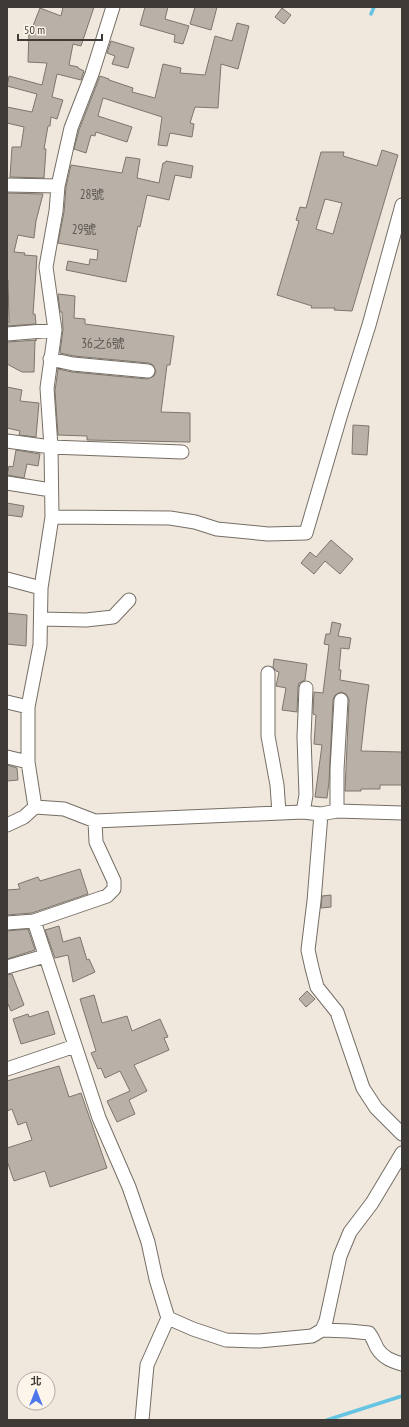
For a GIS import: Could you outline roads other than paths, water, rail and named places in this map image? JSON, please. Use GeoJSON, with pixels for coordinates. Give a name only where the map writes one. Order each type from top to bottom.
{"type":"FeatureCollection","features":[{"type":"Feature","properties":{"kind":"street"},"geometry":{"type":"LineString","coordinates":[[35,807],[28,762],[28,707],[40,645],[41,588],[52,517],[47,388],[55,330],[46,267],[56,211],[58,186],[71,128],[92,74],[112,7]]}},
{"type":"Feature","properties":{"kind":"street"},"geometry":{"type":"LineString","coordinates":[[7,185],[58,186]]}},
{"type":"Feature","properties":{"kind":"street"},"geometry":{"type":"LineString","coordinates":[[52,517],[170,518],[195,522],[217,529],[268,534],[306,533],[369,325],[402,205]]}},
{"type":"Feature","properties":{"kind":"street"},"geometry":{"type":"LineString","coordinates":[[7,334],[55,330]]}},
{"type":"Feature","properties":{"kind":"street"},"geometry":{"type":"LineString","coordinates":[[50,360],[73,364],[148,371]]}},
{"type":"Feature","properties":{"kind":"street"},"geometry":{"type":"LineString","coordinates":[[7,441],[50,447],[182,452]]}},
{"type":"Feature","properties":{"kind":"street"},"geometry":{"type":"LineString","coordinates":[[7,483],[51,490]]}},
{"type":"Feature","properties":{"kind":"street"},"geometry":{"type":"LineString","coordinates":[[7,579],[41,588]]}},
{"type":"Feature","properties":{"kind":"street"},"geometry":{"type":"LineString","coordinates":[[41,619],[86,620],[113,616],[129,600]]}},
{"type":"Feature","properties":{"kind":"street"},"geometry":{"type":"LineString","coordinates":[[268,673],[268,736],[277,785],[279,813]]}},
{"type":"Feature","properties":{"kind":"street"},"geometry":{"type":"LineString","coordinates":[[303,812],[306,795],[304,737],[306,688]]}},
{"type":"Feature","properties":{"kind":"street"},"geometry":{"type":"LineString","coordinates":[[337,810],[337,770],[341,700]]}},
{"type":"Feature","properties":{"kind":"street"},"geometry":{"type":"LineString","coordinates":[[7,702],[28,707]]}},
{"type":"Feature","properties":{"kind":"street"},"geometry":{"type":"LineString","coordinates":[[7,757],[28,762]]}},
{"type":"Feature","properties":{"kind":"street"},"geometry":{"type":"LineString","coordinates":[[7,825],[24,817],[35,807],[64,809],[95,821],[303,812],[321,814],[337,810],[402,813]]}},
{"type":"Feature","properties":{"kind":"street"},"geometry":{"type":"LineString","coordinates":[[321,814],[314,901],[308,950],[312,968],[317,987],[337,1012],[363,1088],[376,1108],[402,1134]]}},
{"type":"Feature","properties":{"kind":"street"},"geometry":{"type":"LineString","coordinates":[[7,924],[34,921],[107,896],[114,889],[114,881],[96,842],[95,821]]}},
{"type":"Feature","properties":{"kind":"street"},"geometry":{"type":"LineString","coordinates":[[34,921],[100,1118],[129,1187],[148,1242],[156,1279],[168,1318],[147,1365],[142,1420]]}},
{"type":"Feature","properties":{"kind":"street"},"geometry":{"type":"LineString","coordinates":[[7,967],[45,956]]}},
{"type":"Feature","properties":{"kind":"street"},"geometry":{"type":"LineString","coordinates":[[7,1069],[75,1046]]}},
{"type":"Feature","properties":{"kind":"street"},"geometry":{"type":"LineString","coordinates":[[322,1330],[326,1321],[340,1256],[350,1232],[372,1203],[402,1153]]}},
{"type":"Feature","properties":{"kind":"street"},"geometry":{"type":"LineString","coordinates":[[168,1318],[193,1329],[226,1340],[259,1341],[312,1336],[322,1330],[369,1333],[374,1339],[382,1355],[391,1361],[402,1364]]}},
{"type":"Feature","properties":{"kind":"waterway"},"geometry":{"type":"LineString","coordinates":[[371,14],[374,7]]}},
{"type":"Feature","properties":{"kind":"waterway"},"geometry":{"type":"LineString","coordinates":[[327,1420],[402,1396]]}}]}
